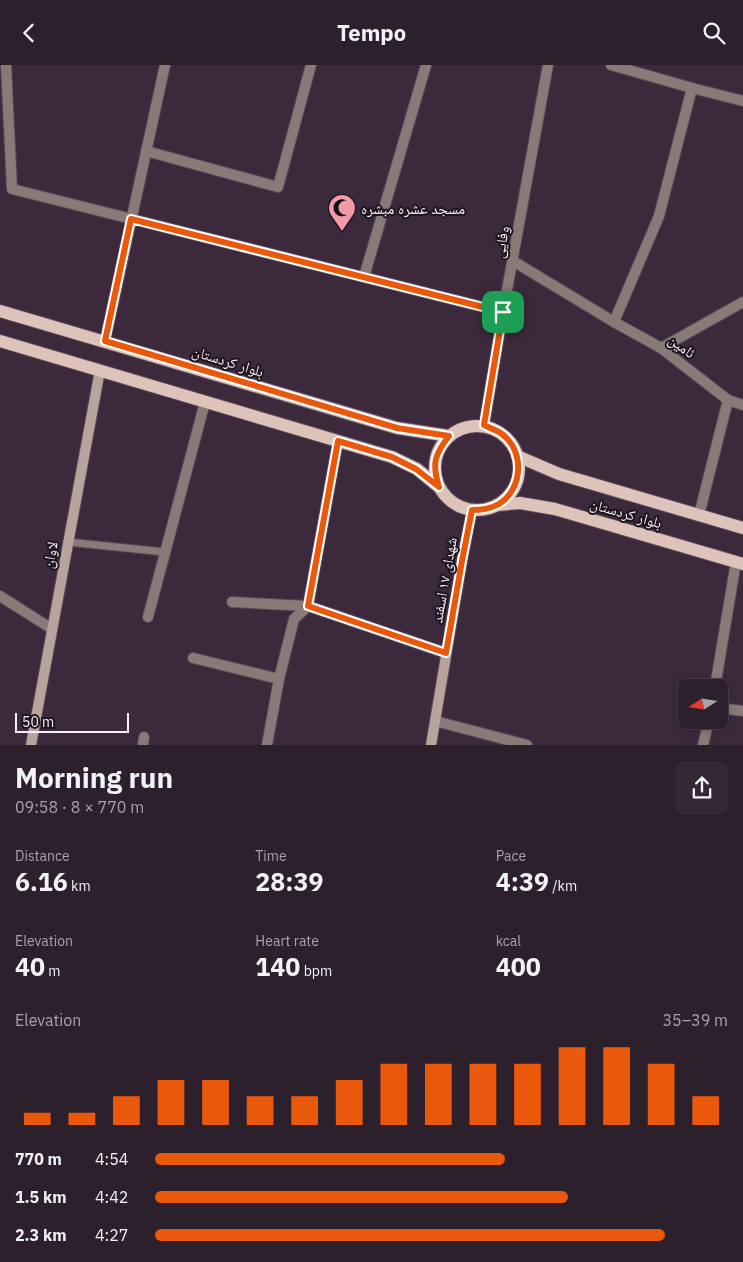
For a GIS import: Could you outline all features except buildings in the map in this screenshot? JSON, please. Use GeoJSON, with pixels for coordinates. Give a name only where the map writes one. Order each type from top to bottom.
{"type":"FeatureCollection","features":[{"type":"Feature","properties":{"kind":"main road","name":"بلوار کردستان"},"geometry":{"type":"LineString","coordinates":[[0,311],[397,428],[449,436]]}},
{"type":"Feature","properties":{"kind":"main road"},"geometry":{"type":"LineString","coordinates":[[0,341],[392,457],[416,469],[439,487]]}},
{"type":"Feature","properties":{"kind":"main road"},"geometry":{"type":"LineString","coordinates":[[484,425],[501,434],[511,443],[517,456],[519,470],[516,484],[509,496],[498,505],[485,510],[472,510],[459,506],[447,499],[439,487],[435,474],[435,460],[440,447],[449,436],[461,429],[484,425]]}},
{"type":"Feature","properties":{"kind":"main road","name":"بلوار کردستان"},"geometry":{"type":"LineString","coordinates":[[517,456],[559,474],[743,528]]}},
{"type":"Feature","properties":{"kind":"main road","name":"بلوار کردستان"},"geometry":{"type":"LineString","coordinates":[[498,505],[520,503],[555,509],[740,563]]}},
{"type":"Feature","properties":{"kind":"street"},"geometry":{"type":"LineString","coordinates":[[6,65],[12,189],[503,312]]}},
{"type":"Feature","properties":{"kind":"street"},"geometry":{"type":"LineString","coordinates":[[105,341],[165,65]]}},
{"type":"Feature","properties":{"kind":"street"},"geometry":{"type":"LineString","coordinates":[[146,151],[278,187],[311,65]]}},
{"type":"Feature","properties":{"kind":"street"},"geometry":{"type":"LineString","coordinates":[[364,277],[426,65]]}},
{"type":"Feature","properties":{"kind":"street","name":"وفایی"},"geometry":{"type":"LineString","coordinates":[[484,425],[548,65]]}},
{"type":"Feature","properties":{"kind":"street"},"geometry":{"type":"LineString","coordinates":[[611,65],[646,70],[692,88],[743,101]]}},
{"type":"Feature","properties":{"kind":"street"},"geometry":{"type":"LineString","coordinates":[[614,322],[659,216],[692,88]]}},
{"type":"Feature","properties":{"kind":"street","name":"ئامین"},"geometry":{"type":"LineString","coordinates":[[513,261],[614,322],[662,347],[728,400]]}},
{"type":"Feature","properties":{"kind":"street"},"geometry":{"type":"LineString","coordinates":[[662,347],[743,302]]}},
{"type":"Feature","properties":{"kind":"street","name":"لاوان"},"geometry":{"type":"LineString","coordinates":[[31,745],[100,370]]}},
{"type":"Feature","properties":{"kind":"street"},"geometry":{"type":"LineString","coordinates":[[699,515],[728,400],[743,405]]}},
{"type":"Feature","properties":{"kind":"street"},"geometry":{"type":"LineString","coordinates":[[148,617],[205,401]]}},
{"type":"Feature","properties":{"kind":"street"},"geometry":{"type":"LineString","coordinates":[[266,745],[279,679],[294,619],[308,606],[338,441]]}},
{"type":"Feature","properties":{"kind":"street","name":"شهدای ۱۷ اسفند"},"geometry":{"type":"LineString","coordinates":[[432,745],[446,653],[472,510]]}},
{"type":"Feature","properties":{"kind":"street"},"geometry":{"type":"LineString","coordinates":[[717,679],[740,563]]}},
{"type":"Feature","properties":{"kind":"street"},"geometry":{"type":"LineString","coordinates":[[0,596],[52,629]]}},
{"type":"Feature","properties":{"kind":"street"},"geometry":{"type":"LineString","coordinates":[[232,602],[308,606],[446,653]]}},
{"type":"Feature","properties":{"kind":"street"},"geometry":{"type":"LineString","coordinates":[[193,658],[279,679]]}},
{"type":"Feature","properties":{"kind":"street"},"geometry":{"type":"LineString","coordinates":[[728,709],[743,711]]}},
{"type":"Feature","properties":{"kind":"street"},"geometry":{"type":"LineString","coordinates":[[435,721],[527,745]]}},
{"type":"Feature","properties":{"kind":"street"},"geometry":{"type":"LineString","coordinates":[[703,745],[707,729]]}},
{"type":"Feature","properties":{"kind":"lane"},"geometry":{"type":"LineString","coordinates":[[68,542],[165,552]]}},
{"type":"Feature","properties":{"kind":"place","name":"مسجد عشره مبشره"},"geometry":{"type":"Point","coordinates":[342,232]}},
{"type":"Feature","properties":{"kind":"route"},"geometry":{"type":"LineString","coordinates":[[131,219],[503,312],[484,425],[501,434],[511,443],[517,456],[519,470],[516,484],[509,496],[498,505],[485,510],[472,510],[446,653],[308,606],[338,441],[392,457],[416,469],[439,487],[435,474],[435,460],[440,447],[449,436],[397,428],[105,341],[131,219]]}}]}
